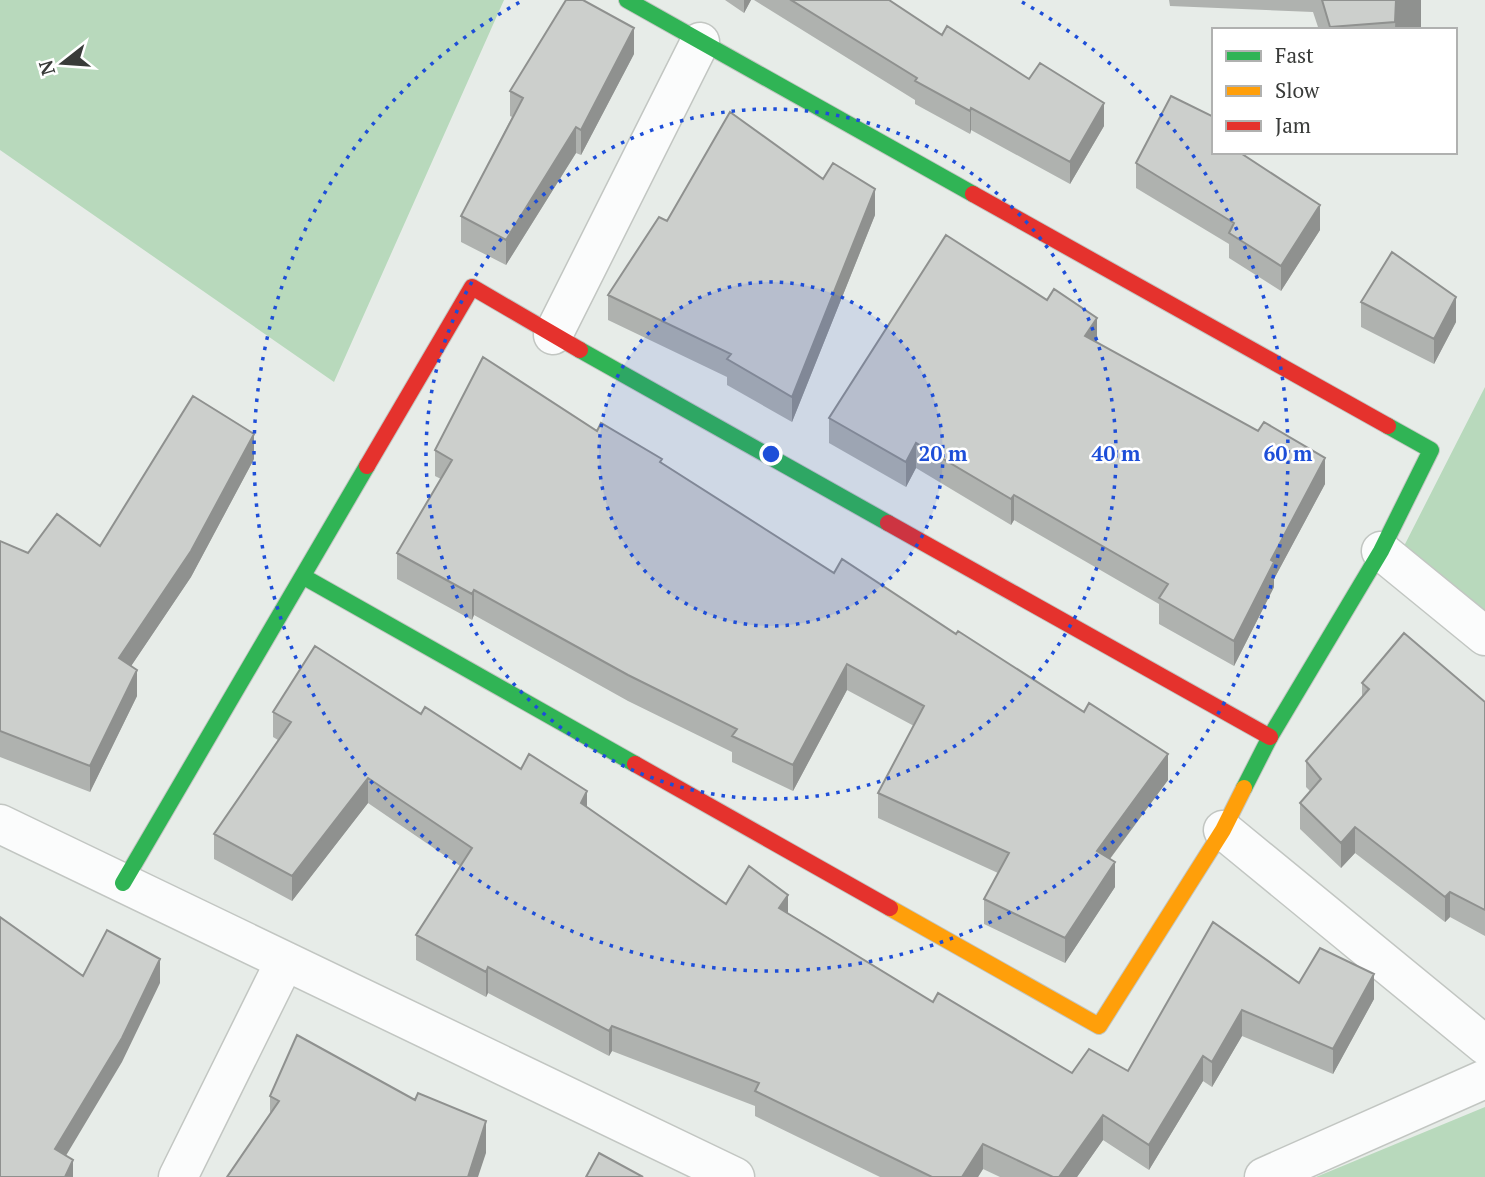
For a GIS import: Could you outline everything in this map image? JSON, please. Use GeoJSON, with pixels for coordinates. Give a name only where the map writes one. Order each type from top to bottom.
{"type":"FeatureCollection","features":[{"type":"Feature","properties":{"kind":"street"},"geometry":{"type":"LineString","coordinates":[[303,577],[1099,1026],[1223,830],[1270,737],[1381,551],[1431,450],[626,0]]}},
{"type":"Feature","properties":{"kind":"street"},"geometry":{"type":"LineString","coordinates":[[553,335],[699,43]]}},
{"type":"Feature","properties":{"kind":"street"},"geometry":{"type":"LineString","coordinates":[[123,883],[472,287],[1270,737]]}},
{"type":"Feature","properties":{"kind":"street"},"geometry":{"type":"LineString","coordinates":[[1381,551],[1485,636]]}},
{"type":"Feature","properties":{"kind":"street"},"geometry":{"type":"LineString","coordinates":[[0,824],[736,1177]]}},
{"type":"Feature","properties":{"kind":"street"},"geometry":{"type":"LineString","coordinates":[[1223,830],[1485,1045]]}},
{"type":"Feature","properties":{"kind":"street"},"geometry":{"type":"LineString","coordinates":[[178,1177],[285,961]]}},
{"type":"Feature","properties":{"kind":"street"},"geometry":{"type":"LineString","coordinates":[[1264,1177],[1485,1079]]}},
{"type":"Feature","properties":{"kind":"green space"},"geometry":{"type":"Polygon","coordinates":[[[0,0],[504,0],[334,382],[0,150],[0,0]]]}},
{"type":"Feature","properties":{"kind":"green space"},"geometry":{"type":"Polygon","coordinates":[[[1485,387],[1485,617],[1402,550],[1485,387]]]}},
{"type":"Feature","properties":{"kind":"green space"},"geometry":{"type":"Polygon","coordinates":[[[1485,1107],[1485,1177],[1316,1177],[1485,1107]]]}},
{"type":"Feature","properties":{"kind":"building"},"geometry":{"type":"Polygon","coordinates":[[[566,0],[583,0],[634,28],[581,130],[576,127],[506,240],[461,216],[523,98],[510,91],[566,0]]]}},
{"type":"Feature","properties":{"kind":"building"},"geometry":{"type":"Polygon","coordinates":[[[791,0],[889,0],[942,35],[947,26],[1029,79],[1040,63],[1104,103],[1070,162],[915,81],[917,78],[791,0]]]}},
{"type":"Feature","properties":{"kind":"building"},"geometry":{"type":"Polygon","coordinates":[[[1322,0],[1396,0],[1395,22],[1330,27],[1322,0]]]}},
{"type":"Feature","properties":{"kind":"building"},"geometry":{"type":"Polygon","coordinates":[[[1171,96],[1212,116],[1212,154],[1242,154],[1320,205],[1281,266],[1229,233],[1234,223],[1136,163],[1171,96]]]}},
{"type":"Feature","properties":{"kind":"building"},"geometry":{"type":"Polygon","coordinates":[[[730,112],[823,179],[833,163],[875,189],[792,397],[727,359],[731,354],[608,295],[659,217],[667,221],[730,112]]]}},
{"type":"Feature","properties":{"kind":"building"},"geometry":{"type":"Polygon","coordinates":[[[946,235],[1047,300],[1054,289],[1097,318],[1085,336],[1258,431],[1264,422],[1325,458],[1271,560],[1274,562],[1234,641],[1159,598],[1168,584],[1014,495],[1011,499],[916,443],[906,462],[829,418],[946,235]]]}},
{"type":"Feature","properties":{"kind":"building"},"geometry":{"type":"Polygon","coordinates":[[[1392,252],[1456,297],[1434,339],[1361,302],[1392,252]]]}},
{"type":"Feature","properties":{"kind":"building"},"geometry":{"type":"Polygon","coordinates":[[[483,357],[597,431],[601,423],[662,459],[660,462],[834,573],[842,559],[956,634],[958,631],[1084,712],[1089,703],[1168,754],[1097,851],[1115,862],[1065,938],[984,899],[1009,853],[878,793],[924,706],[847,664],[793,765],[732,736],[737,729],[628,675],[474,590],[472,594],[397,553],[452,460],[435,450],[483,357]]]}},
{"type":"Feature","properties":{"kind":"building"},"geometry":{"type":"Polygon","coordinates":[[[193,396],[254,434],[191,551],[119,658],[137,670],[90,766],[0,731],[0,541],[28,553],[57,514],[100,546],[193,396]]]}},
{"type":"Feature","properties":{"kind":"building"},"geometry":{"type":"Polygon","coordinates":[[[1404,633],[1485,702],[1485,910],[1450,892],[1445,897],[1355,827],[1341,843],[1300,803],[1321,779],[1306,761],[1369,689],[1362,683],[1404,633]]]}},
{"type":"Feature","properties":{"kind":"building"},"geometry":{"type":"Polygon","coordinates":[[[315,646],[421,714],[425,707],[521,769],[529,754],[587,791],[581,803],[726,904],[749,866],[788,895],[779,908],[933,1002],[938,993],[1072,1073],[1089,1049],[1128,1071],[1213,922],[1299,983],[1320,948],[1374,974],[1333,1049],[1242,1010],[1212,1062],[1203,1056],[1149,1145],[1103,1115],[1059,1177],[1053,1177],[983,1144],[962,1177],[932,1177],[755,1091],[759,1083],[612,1026],[609,1031],[488,967],[486,972],[416,935],[472,848],[368,778],[292,876],[214,834],[291,722],[273,712],[315,646]]]}},
{"type":"Feature","properties":{"kind":"building"},"geometry":{"type":"Polygon","coordinates":[[[0,917],[83,976],[107,930],[160,959],[122,1038],[55,1149],[73,1160],[65,1177],[0,1177],[0,917]]]}},
{"type":"Feature","properties":{"kind":"building"},"geometry":{"type":"Polygon","coordinates":[[[297,1035],[415,1100],[418,1093],[486,1121],[468,1177],[227,1177],[279,1101],[270,1096],[297,1035]]]}},
{"type":"Feature","properties":{"kind":"building"},"geometry":{"type":"Polygon","coordinates":[[[599,1153],[643,1177],[586,1177],[599,1153]]]}},
{"type":"Feature","properties":{"kind":"traffic: fast"},"geometry":{"type":"LineString","coordinates":[[627,0],[973,194]]}},
{"type":"Feature","properties":{"kind":"traffic: fast"},"geometry":{"type":"LineString","coordinates":[[580,350],[888,523]]}},
{"type":"Feature","properties":{"kind":"traffic: fast"},"geometry":{"type":"LineString","coordinates":[[1244,788],[1270,737],[1381,551],[1431,450],[1388,426]]}},
{"type":"Feature","properties":{"kind":"traffic: fast"},"geometry":{"type":"LineString","coordinates":[[123,883],[367,466]]}},
{"type":"Feature","properties":{"kind":"traffic: fast"},"geometry":{"type":"LineString","coordinates":[[304,577],[635,764]]}},
{"type":"Feature","properties":{"kind":"traffic: slow"},"geometry":{"type":"LineString","coordinates":[[890,908],[1099,1026],[1223,830],[1244,788]]}},
{"type":"Feature","properties":{"kind":"traffic: jam"},"geometry":{"type":"LineString","coordinates":[[973,194],[1388,426]]}},
{"type":"Feature","properties":{"kind":"traffic: jam"},"geometry":{"type":"LineString","coordinates":[[367,466],[472,287],[580,350]]}},
{"type":"Feature","properties":{"kind":"traffic: jam"},"geometry":{"type":"LineString","coordinates":[[888,523],[1270,737]]}},
{"type":"Feature","properties":{"kind":"traffic: jam"},"geometry":{"type":"LineString","coordinates":[[635,764],[890,908]]}}]}
